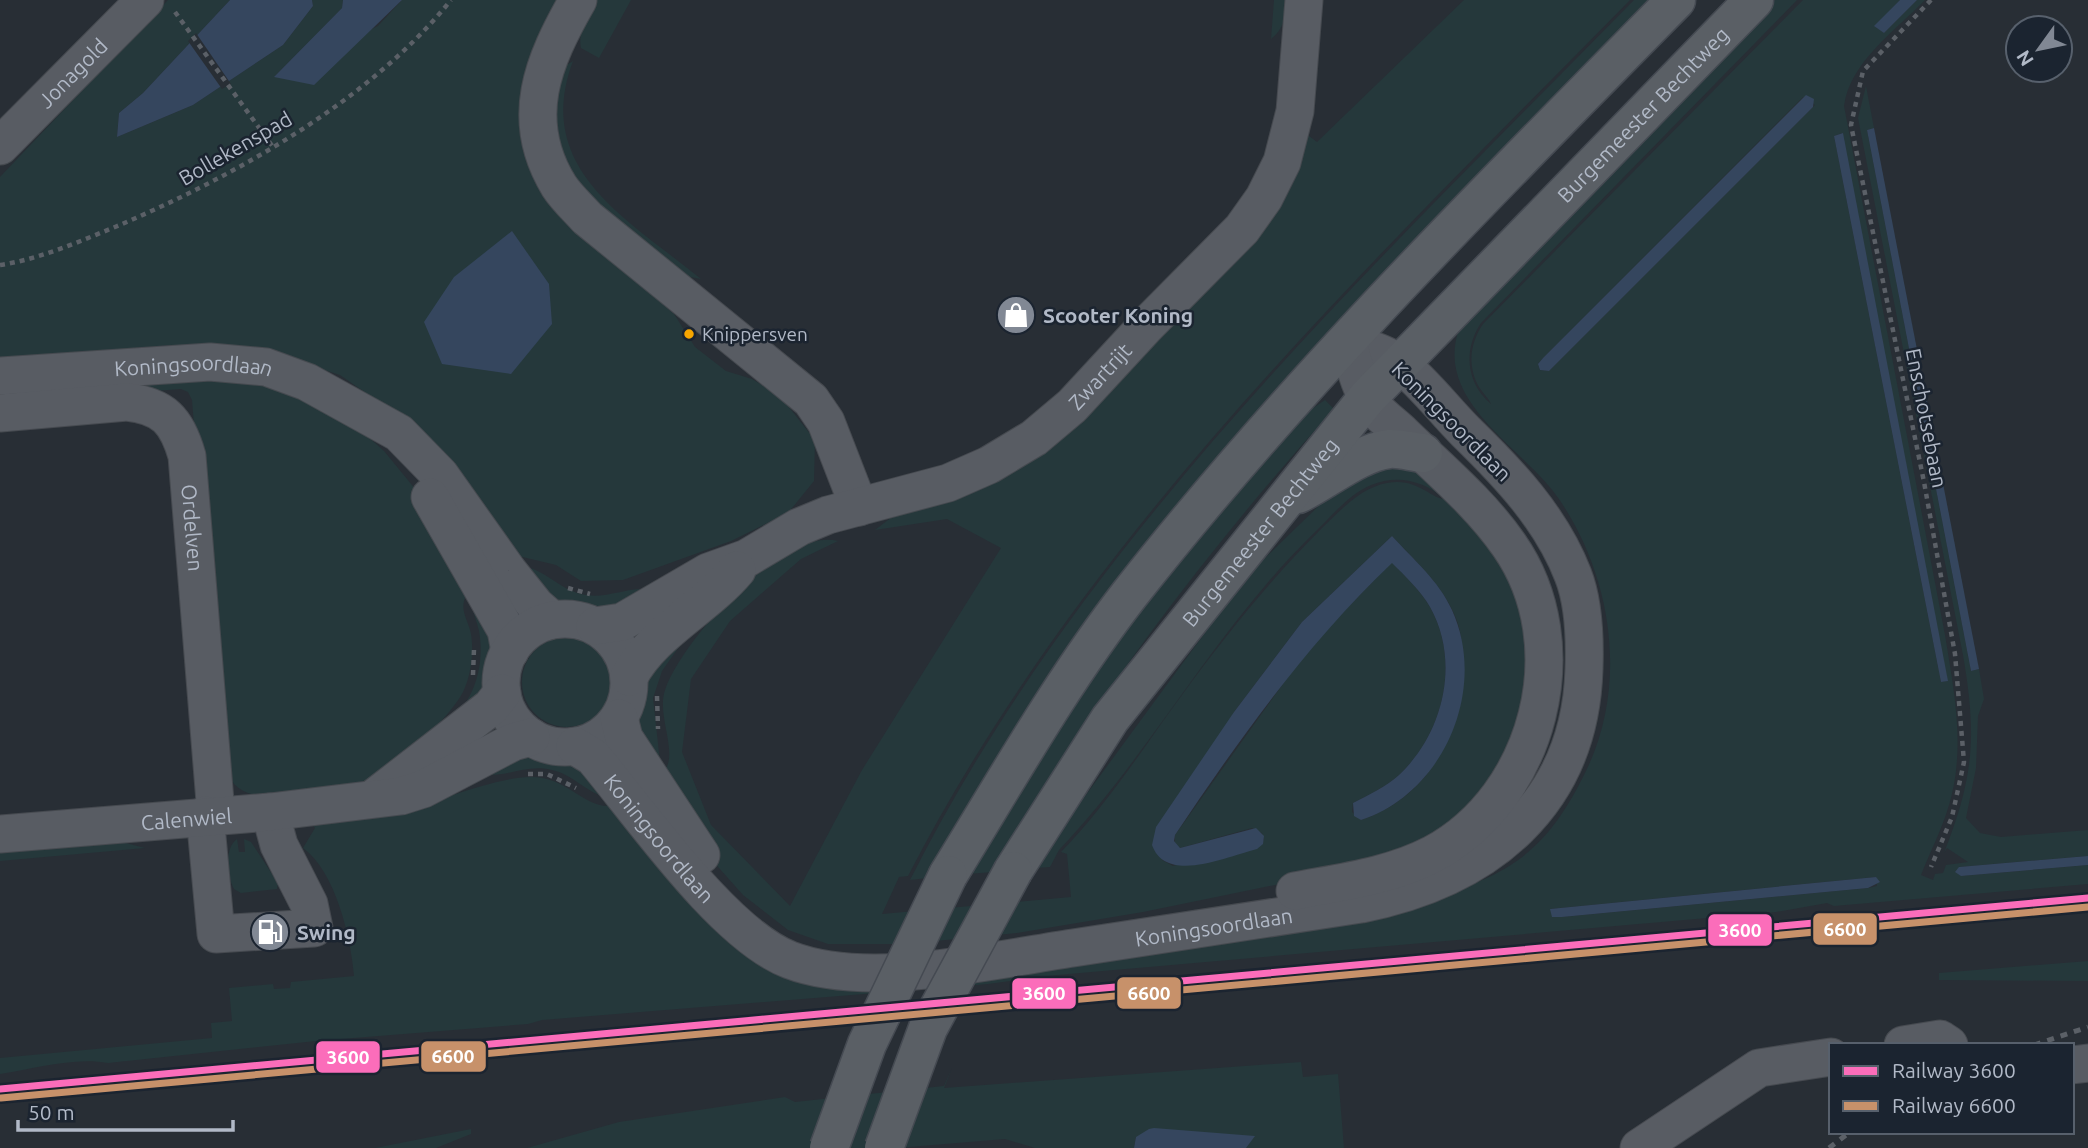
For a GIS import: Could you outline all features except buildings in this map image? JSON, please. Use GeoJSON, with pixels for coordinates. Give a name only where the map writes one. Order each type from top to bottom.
{"type":"FeatureCollection","features":[{"type":"Feature","properties":{"kind":"main road"},"geometry":{"type":"LineString","coordinates":[[829,1148],[867,1044],[948,875],[1054,705],[1128,597],[1244,457],[1347,341],[1676,0]]}},
{"type":"Feature","properties":{"kind":"main road","name":"Burgemeester Bechtweg"},"geometry":{"type":"LineString","coordinates":[[884,1148],[928,1028],[1013,871],[1110,719],[1283,501],[1399,362],[1754,0]]}},
{"type":"Feature","properties":{"kind":"main road"},"geometry":{"type":"LineString","coordinates":[[1283,501],[1328,479],[1359,458],[1389,449],[1423,453]]}},
{"type":"Feature","properties":{"kind":"street","name":"Jonagold"},"geometry":{"type":"LineString","coordinates":[[0,146],[145,0]]}},
{"type":"Feature","properties":{"kind":"street"},"geometry":{"type":"LineString","coordinates":[[578,0],[554,42],[539,86],[537,117],[542,152],[559,187],[587,218],[811,400],[826,422],[859,507]]}},
{"type":"Feature","properties":{"kind":"street","name":"Zwartrijt"},"geometry":{"type":"LineString","coordinates":[[595,626],[622,622],[708,572],[747,558],[799,527],[859,507],[948,483],[989,465],[1034,438],[1072,407],[1146,326],[1242,229],[1264,198],[1282,162],[1295,111],[1304,0]]}},
{"type":"Feature","properties":{"kind":"street","name":"Koningsoordlaan"},"geometry":{"type":"LineString","coordinates":[[575,747],[593,757],[691,876],[747,934],[790,960],[846,973],[928,970],[1348,906],[1404,896],[1448,878],[1483,858],[1517,831],[1545,796],[1567,755],[1583,707],[1585,643],[1574,577],[1545,519],[1502,468],[1399,362],[1347,341]]}},
{"type":"Feature","properties":{"kind":"street","name":"Koningsoordlaan"},"geometry":{"type":"LineString","coordinates":[[619,718],[624,738],[727,895],[756,922],[798,945],[845,956],[931,955],[1157,919],[1390,872],[1433,854],[1453,841],[1490,806],[1514,774],[1532,735],[1544,691],[1544,643],[1532,590],[1510,547],[1473,500],[1367,398],[1347,341]]}},
{"type":"Feature","properties":{"kind":"street","name":"Koningsoordlaan"},"geometry":{"type":"LineString","coordinates":[[0,376],[184,362],[265,367],[307,382],[344,400],[375,422],[398,433],[440,475],[508,572],[536,606],[552,620]]}},
{"type":"Feature","properties":{"kind":"street","name":"Ordelven"},"geometry":{"type":"LineString","coordinates":[[0,413],[127,402],[148,404],[165,415],[180,431],[187,456],[216,934],[313,928],[309,904],[279,845],[270,812]]}},
{"type":"Feature","properties":{"kind":"street","name":"Koningsoordlaan"},"geometry":{"type":"LineString","coordinates":[[375,422],[427,494],[471,567],[506,630],[510,650]]}},
{"type":"Feature","properties":{"kind":"street","name":"Zwartrijt"},"geometry":{"type":"LineString","coordinates":[[629,677],[639,656],[720,590],[747,558]]}},
{"type":"Feature","properties":{"kind":"street"},"geometry":{"type":"LineString","coordinates":[[567,619],[595,626],[612,639],[624,656],[629,677],[629,691],[619,718],[600,736],[575,747],[559,747],[531,737],[512,718],[502,693],[501,678],[510,650],[536,626],[552,620],[567,619]]}},
{"type":"Feature","properties":{"kind":"street"},"geometry":{"type":"LineString","coordinates":[[372,800],[491,707],[502,693]]}},
{"type":"Feature","properties":{"kind":"street","name":"Calenwiel"},"geometry":{"type":"LineString","coordinates":[[0,834],[270,812],[372,800],[423,789],[513,741],[531,737]]}},
{"type":"Feature","properties":{"kind":"street"},"geometry":{"type":"LineString","coordinates":[[1915,1043],[1940,1039],[1946,1043]]}},
{"type":"Feature","properties":{"kind":"street"},"geometry":{"type":"LineString","coordinates":[[1639,1148],[1759,1068],[1829,1057]]}},
{"type":"Feature","properties":{"kind":"path"},"geometry":{"type":"LineString","coordinates":[[167,0],[273,147]]}},
{"type":"Feature","properties":{"kind":"path","name":"Bollekenspad"},"geometry":{"type":"LineString","coordinates":[[0,265],[70,246],[204,186],[273,147],[337,106],[394,57],[451,0]]}},
{"type":"Feature","properties":{"kind":"path","name":"Enschotsebaan"},"geometry":{"type":"LineString","coordinates":[[1931,0],[1863,71],[1851,125],[1924,482],[1955,654],[1964,762],[1952,817],[1931,867]]}},
{"type":"Feature","properties":{"kind":"shaded area"},"geometry":{"type":"Polygon","coordinates":[[[168,0],[230,0],[143,93],[119,113],[117,137],[193,105],[283,45],[313,6],[312,0],[343,0],[342,8],[275,76],[378,26],[402,0],[559,0],[537,39],[519,106],[527,163],[554,210],[674,314],[695,347],[726,371],[752,379],[780,396],[815,440],[814,481],[788,513],[731,541],[623,580],[581,581],[556,565],[506,553],[392,411],[340,375],[259,349],[172,345],[0,359],[0,177],[168,0]]]}},
{"type":"Feature","properties":{"kind":"shaded area"},"geometry":{"type":"Polygon","coordinates":[[[594,0],[631,0],[599,58],[581,48],[580,41],[594,0]]]}},
{"type":"Feature","properties":{"kind":"shaded area"},"geometry":{"type":"Polygon","coordinates":[[[1274,0],[1285,0],[1285,11],[1281,26],[1271,39],[1274,0]]]}},
{"type":"Feature","properties":{"kind":"shaded area"},"geometry":{"type":"Polygon","coordinates":[[[1464,0],[1630,0],[1331,306],[1235,412],[1143,521],[1057,634],[978,752],[908,876],[899,877],[882,914],[1071,897],[1067,854],[1061,852],[1109,796],[1231,630],[1303,548],[1336,514],[1377,486],[1407,483],[1445,499],[1419,484],[1391,480],[1363,489],[1341,506],[1279,569],[1246,608],[1125,772],[1059,850],[1050,867],[1036,868],[1069,818],[1232,596],[1260,563],[1334,491],[1381,466],[1416,470],[1497,544],[1532,641],[1512,754],[1439,837],[1314,877],[1143,912],[1017,933],[905,944],[828,944],[788,930],[743,895],[711,859],[663,773],[669,756],[663,712],[665,690],[691,644],[712,618],[763,569],[790,551],[815,541],[838,541],[801,559],[730,621],[691,679],[682,752],[711,825],[790,906],[862,770],[1001,548],[947,519],[875,530],[892,517],[984,487],[1305,133],[1317,142],[1464,0]],[[1392,536],[1302,622],[1234,712],[1162,860],[1173,866],[1264,840],[1262,833],[1252,828],[1180,848],[1175,844],[1175,835],[1310,646],[1392,562],[1426,601],[1439,628],[1444,651],[1443,696],[1427,739],[1414,758],[1394,779],[1353,803],[1352,812],[1361,820],[1383,810],[1403,798],[1433,765],[1453,725],[1458,703],[1462,665],[1461,636],[1445,597],[1392,536]]]}},
{"type":"Feature","properties":{"kind":"shaded area"},"geometry":{"type":"Polygon","coordinates":[[[1634,0],[1656,0],[1411,249],[928,878],[910,880],[980,755],[1059,636],[1145,522],[1238,413],[1334,307],[1634,0]]]}},
{"type":"Feature","properties":{"kind":"shaded area"},"geometry":{"type":"Polygon","coordinates":[[[1775,0],[1797,0],[1481,323],[1471,344],[1470,366],[1476,386],[1491,404],[1475,379],[1472,363],[1475,339],[1483,324],[1803,0],[1900,0],[1875,26],[1884,33],[1917,0],[1925,0],[1864,61],[1848,90],[1844,106],[1955,699],[1958,741],[1954,784],[1943,823],[1921,875],[1933,880],[1935,874],[1943,873],[1946,865],[1968,862],[1947,848],[1944,853],[1967,778],[1970,710],[1963,655],[1858,118],[1866,86],[1874,128],[1867,130],[1971,671],[1979,669],[1984,699],[1978,716],[1976,768],[1966,818],[1980,833],[2001,837],[2088,830],[2088,856],[1959,867],[1961,876],[2088,865],[2088,884],[1834,906],[1827,903],[1776,912],[1057,975],[988,984],[542,1020],[528,1024],[316,1041],[108,1063],[81,1061],[0,1074],[0,1058],[212,1038],[211,1023],[232,1021],[229,988],[273,984],[274,989],[290,988],[291,982],[354,976],[345,924],[332,888],[324,872],[303,848],[315,828],[313,825],[394,813],[515,778],[543,778],[554,781],[591,802],[609,806],[793,971],[1424,900],[1478,882],[1500,871],[1538,843],[1554,825],[1584,775],[1598,742],[1606,707],[1610,672],[1609,636],[1593,566],[1579,533],[1561,502],[1546,482],[1487,424],[1471,403],[1459,380],[1455,356],[1459,329],[1775,0]],[[1803,97],[1543,358],[1538,364],[1540,370],[1549,371],[1815,105],[1803,97]],[[1842,133],[1834,136],[1941,682],[1947,681],[1842,133]],[[1876,877],[1550,909],[1562,917],[1877,886],[1876,877]]]}},
{"type":"Feature","properties":{"kind":"shaded area"},"geometry":{"type":"Polygon","coordinates":[[[573,61],[564,99],[566,133],[576,162],[595,189],[618,213],[701,279],[685,276],[624,230],[587,195],[572,174],[560,152],[552,120],[562,68],[573,61]]]}},
{"type":"Feature","properties":{"kind":"shaded area"},"geometry":{"type":"Polygon","coordinates":[[[143,378],[254,381],[291,392],[357,427],[384,451],[416,490],[467,594],[463,604],[471,634],[471,664],[463,692],[436,727],[398,761],[375,777],[312,791],[258,795],[239,788],[223,768],[192,400],[188,392],[181,389],[0,403],[0,390],[143,378]]]}},
{"type":"Feature","properties":{"kind":"shaded area"},"geometry":{"type":"Polygon","coordinates":[[[1325,400],[1334,409],[1240,519],[1151,632],[1069,749],[993,872],[967,874],[1074,702],[1188,546],[1310,410],[1325,400]]]}},
{"type":"Feature","properties":{"kind":"shaded area"},"geometry":{"type":"Polygon","coordinates":[[[527,567],[581,594],[598,596],[645,589],[636,605],[594,610],[551,599],[527,567]]]}},
{"type":"Feature","properties":{"kind":"shaded area"},"geometry":{"type":"Polygon","coordinates":[[[472,604],[497,645],[486,692],[461,710],[472,692],[480,662],[479,631],[472,604]]]}},
{"type":"Feature","properties":{"kind":"shaded area"},"geometry":{"type":"Polygon","coordinates":[[[567,637],[584,640],[599,650],[609,665],[612,682],[609,699],[599,714],[584,724],[567,727],[550,724],[535,714],[525,699],[522,682],[525,665],[535,650],[550,640],[567,637]]]}},
{"type":"Feature","properties":{"kind":"shaded area"},"geometry":{"type":"Polygon","coordinates":[[[683,641],[662,671],[653,698],[660,762],[645,754],[637,723],[650,667],[683,641]]]}},
{"type":"Feature","properties":{"kind":"shaded area"},"geometry":{"type":"Polygon","coordinates":[[[533,753],[578,763],[605,797],[552,770],[535,768],[487,775],[499,757],[533,753]]]}},
{"type":"Feature","properties":{"kind":"shaded area"},"geometry":{"type":"Polygon","coordinates":[[[237,839],[239,852],[245,852],[244,839],[251,842],[278,883],[277,889],[241,893],[234,889],[228,855],[237,839]]]}},
{"type":"Feature","properties":{"kind":"shaded area"},"geometry":{"type":"Polygon","coordinates":[[[118,841],[145,848],[0,861],[0,852],[118,841]]]}},
{"type":"Feature","properties":{"kind":"shaded area"},"geometry":{"type":"Polygon","coordinates":[[[2088,961],[2088,981],[1939,980],[1939,973],[2088,961]]]}},
{"type":"Feature","properties":{"kind":"shaded area"},"geometry":{"type":"Polygon","coordinates":[[[1301,1062],[1303,1077],[1338,1074],[1344,1148],[1246,1148],[1254,1136],[1136,1137],[1134,1148],[1035,1148],[1005,1139],[897,1148],[527,1148],[619,1122],[785,1097],[795,1102],[944,1086],[952,1068],[944,1088],[1301,1062]]]}},
{"type":"Feature","properties":{"kind":"shaded area"},"geometry":{"type":"Polygon","coordinates":[[[471,1129],[471,1134],[436,1148],[375,1148],[471,1129]]]}},
{"type":"Feature","properties":{"kind":"water"},"geometry":{"type":"Polygon","coordinates":[[[230,0],[312,0],[313,6],[283,45],[193,105],[117,137],[119,113],[143,93],[230,0]]]}},
{"type":"Feature","properties":{"kind":"water"},"geometry":{"type":"Polygon","coordinates":[[[343,0],[402,0],[314,85],[274,77],[342,8],[343,0]]]}},
{"type":"Feature","properties":{"kind":"water"},"geometry":{"type":"Polygon","coordinates":[[[1900,0],[1917,0],[1884,33],[1874,26],[1900,0]]]}},
{"type":"Feature","properties":{"kind":"water"},"geometry":{"type":"Polygon","coordinates":[[[1806,95],[1814,99],[1813,107],[1549,371],[1540,370],[1538,364],[1543,358],[1806,95]]]}},
{"type":"Feature","properties":{"kind":"water"},"geometry":{"type":"Polygon","coordinates":[[[1874,128],[1979,669],[1971,671],[1867,130],[1874,128]]]}},
{"type":"Feature","properties":{"kind":"water"},"geometry":{"type":"Polygon","coordinates":[[[1843,133],[1948,681],[1941,682],[1834,136],[1843,133]]]}},
{"type":"Feature","properties":{"kind":"water"},"geometry":{"type":"Polygon","coordinates":[[[512,231],[549,284],[552,324],[511,374],[442,364],[424,322],[454,277],[512,231]]]}},
{"type":"Feature","properties":{"kind":"water"},"geometry":{"type":"Polygon","coordinates":[[[1392,536],[1447,599],[1462,641],[1465,672],[1461,704],[1451,734],[1436,763],[1415,787],[1390,806],[1361,820],[1354,816],[1353,803],[1394,779],[1414,758],[1427,739],[1443,696],[1444,651],[1439,628],[1422,595],[1392,563],[1331,626],[1276,693],[1175,835],[1174,841],[1180,848],[1256,828],[1264,836],[1263,844],[1257,849],[1199,865],[1184,866],[1159,857],[1152,845],[1156,827],[1234,712],[1302,622],[1392,536]]]}},
{"type":"Feature","properties":{"kind":"water"},"geometry":{"type":"Polygon","coordinates":[[[2088,856],[2088,865],[1961,876],[1955,872],[1959,867],[2088,856]]]}},
{"type":"Feature","properties":{"kind":"water"},"geometry":{"type":"Polygon","coordinates":[[[1876,877],[1880,882],[1868,888],[1562,917],[1552,917],[1550,909],[1876,877]]]}},
{"type":"Feature","properties":{"kind":"water"},"geometry":{"type":"Polygon","coordinates":[[[1149,1129],[1255,1136],[1246,1148],[1134,1148],[1136,1137],[1149,1129]]]}},
{"type":"Feature","properties":{"kind":"pier"},"geometry":{"type":"Polygon","coordinates":[[[196,33],[231,84],[222,89],[188,41],[196,33]]]}},
{"type":"Feature","properties":{"kind":"railway"},"geometry":{"type":"LineString","coordinates":[[2040,1043],[2088,1027]]}},
{"type":"Feature","properties":{"kind":"railway"},"geometry":{"type":"LineString","coordinates":[[1829,1148],[1847,1134]]}},
{"type":"Feature","properties":{"kind":"rail line","name":"3600"},"geometry":{"type":"LineString","coordinates":[[0,1089],[2088,898]]}},
{"type":"Feature","properties":{"kind":"rail line","name":"6600"},"geometry":{"type":"LineString","coordinates":[[1,1098],[2088,907]]}},
{"type":"Feature","properties":{"kind":"place","name":"Scooter Koning"},"geometry":{"type":"Point","coordinates":[1016,315]}},
{"type":"Feature","properties":{"kind":"place","name":"Knippersven"},"geometry":{"type":"Point","coordinates":[689,334]}},
{"type":"Feature","properties":{"kind":"place","name":"Swing"},"geometry":{"type":"Point","coordinates":[270,932]}}]}
